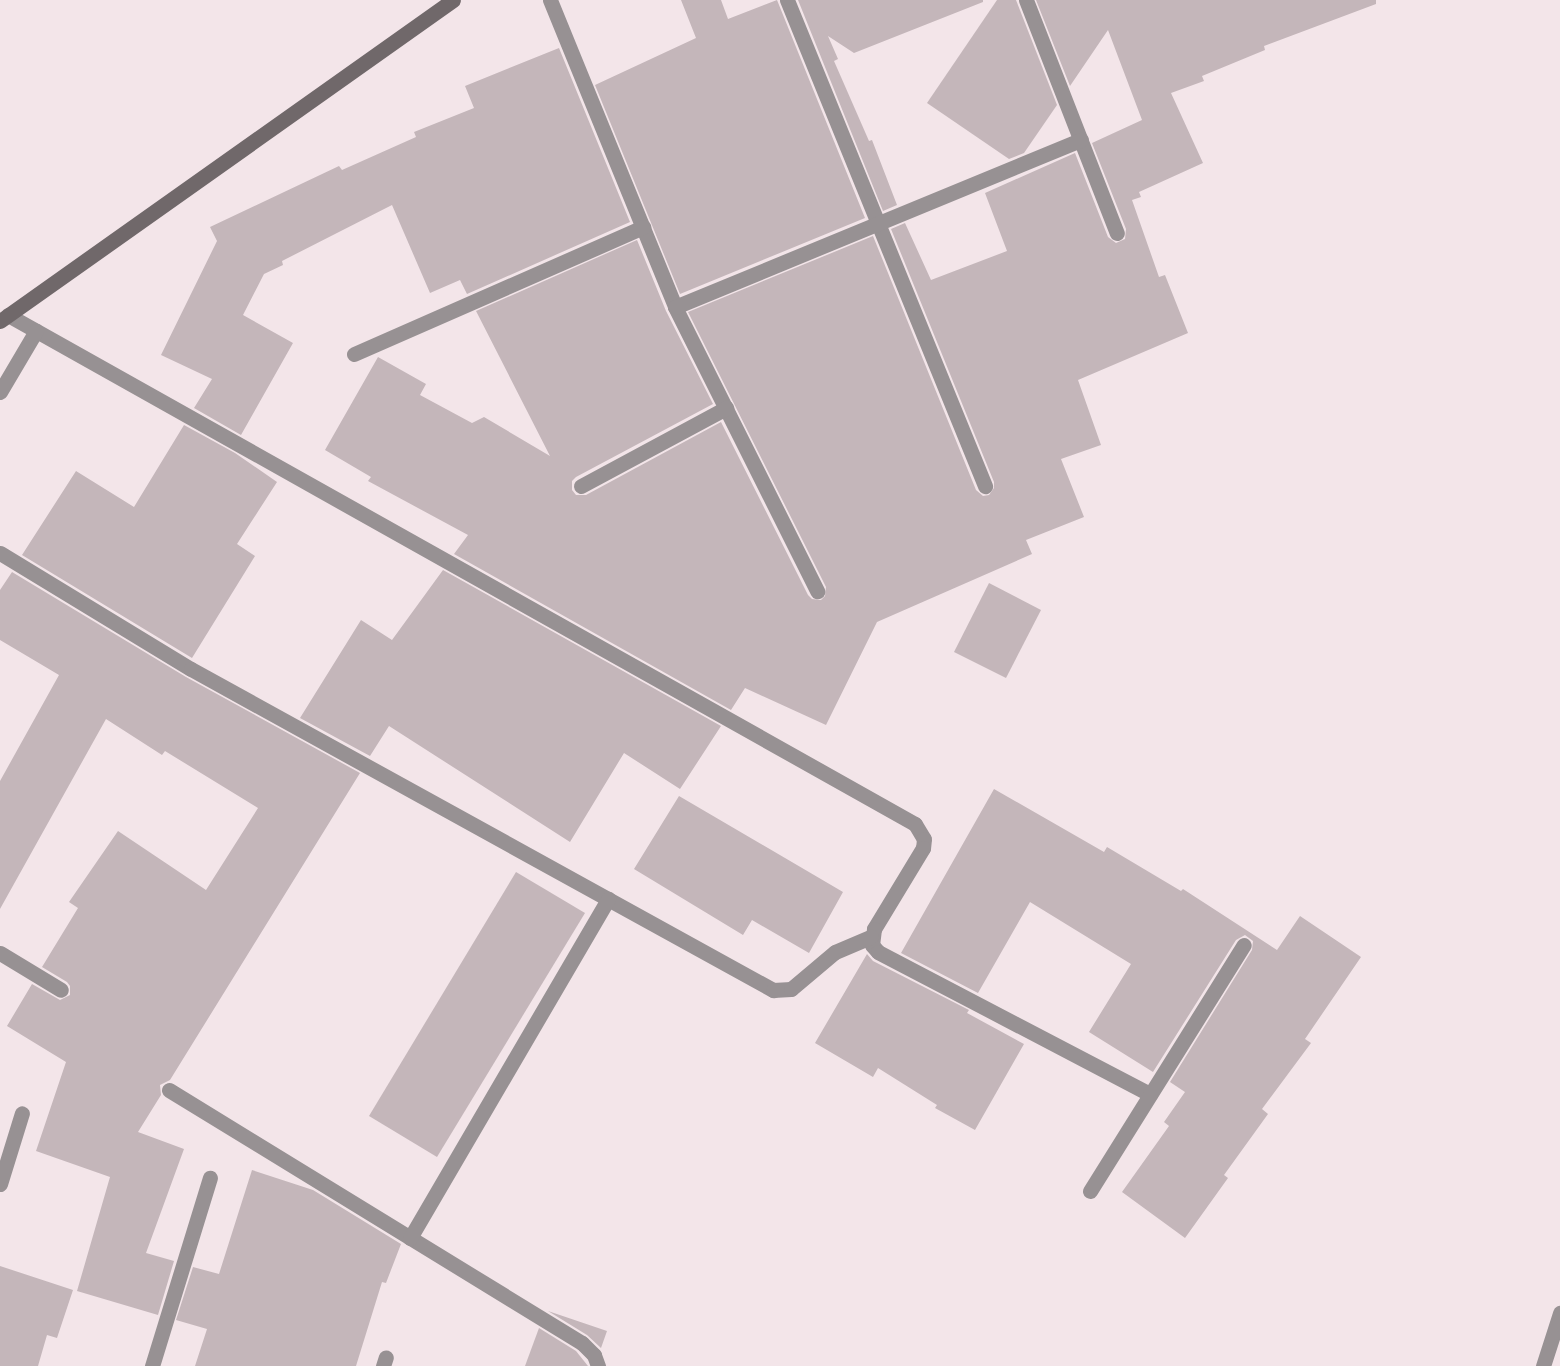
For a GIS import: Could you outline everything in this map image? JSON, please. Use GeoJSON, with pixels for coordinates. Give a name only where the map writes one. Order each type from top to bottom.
{"type":"FeatureCollection","features":[{"type":"Feature","properties":{"kind":"street"},"geometry":{"type":"LineString","coordinates":[[4,318],[453,0]]}},
{"type":"Feature","properties":{"kind":"street"},"geometry":{"type":"LineString","coordinates":[[550,0],[675,308],[817,591]]}},
{"type":"Feature","properties":{"kind":"street"},"geometry":{"type":"LineString","coordinates":[[787,0],[985,486]]}},
{"type":"Feature","properties":{"kind":"street"},"geometry":{"type":"LineString","coordinates":[[1026,0],[1117,233]]}},
{"type":"Feature","properties":{"kind":"street"},"geometry":{"type":"LineString","coordinates":[[675,308],[1081,140]]}},
{"type":"Feature","properties":{"kind":"street"},"geometry":{"type":"LineString","coordinates":[[354,354],[643,227]]}},
{"type":"Feature","properties":{"kind":"street"},"geometry":{"type":"LineString","coordinates":[[0,553],[191,669],[763,985],[781,991],[802,982],[835,952],[871,937],[923,848],[924,839],[915,824],[36,331],[4,318]]}},
{"type":"Feature","properties":{"kind":"street"},"geometry":{"type":"LineString","coordinates":[[0,392],[36,331]]}},
{"type":"Feature","properties":{"kind":"street"},"geometry":{"type":"LineString","coordinates":[[581,486],[726,408]]}},
{"type":"Feature","properties":{"kind":"street"},"geometry":{"type":"LineString","coordinates":[[410,1238],[608,899]]}},
{"type":"Feature","properties":{"kind":"street"},"geometry":{"type":"LineString","coordinates":[[871,937],[872,945],[878,952],[1150,1094]]}},
{"type":"Feature","properties":{"kind":"street"},"geometry":{"type":"LineString","coordinates":[[1090,1191],[1244,945]]}},
{"type":"Feature","properties":{"kind":"street"},"geometry":{"type":"LineString","coordinates":[[0,953],[61,990]]}},
{"type":"Feature","properties":{"kind":"street"},"geometry":{"type":"LineString","coordinates":[[169,1090],[582,1343],[594,1355],[598,1366]]}},
{"type":"Feature","properties":{"kind":"street"},"geometry":{"type":"LineString","coordinates":[[0,1184],[22,1113]]}},
{"type":"Feature","properties":{"kind":"street"},"geometry":{"type":"LineString","coordinates":[[152,1366],[210,1178]]}},
{"type":"Feature","properties":{"kind":"street"},"geometry":{"type":"LineString","coordinates":[[1543,1366],[1560,1313]]}},
{"type":"Feature","properties":{"kind":"building"},"geometry":{"type":"Polygon","coordinates":[[[681,0],[721,0],[728,19],[777,0],[865,218],[680,294],[595,85],[696,38],[681,0]]]}},
{"type":"Feature","properties":{"kind":"building"},"geometry":{"type":"Polygon","coordinates":[[[798,0],[983,0],[983,2],[854,53],[828,36],[838,59],[834,61],[869,141],[872,140],[897,205],[883,211],[798,0]]]}},
{"type":"Feature","properties":{"kind":"building"},"geometry":{"type":"Polygon","coordinates":[[[997,0],[1016,0],[1057,105],[1024,153],[1009,159],[927,103],[997,0]]]}},
{"type":"Feature","properties":{"kind":"building"},"geometry":{"type":"Polygon","coordinates":[[[1036,0],[1376,0],[1376,4],[1264,46],[1265,50],[1202,76],[1204,81],[1171,93],[1203,163],[1139,192],[1141,197],[1132,200],[1159,277],[1165,275],[1188,333],[1078,380],[1101,445],[1061,459],[1084,517],[1026,540],[1032,554],[877,622],[826,725],[745,688],[731,710],[454,554],[468,535],[368,481],[371,477],[325,450],[378,357],[426,384],[420,395],[472,423],[484,417],[550,456],[476,311],[637,240],[666,311],[713,404],[576,477],[572,481],[572,490],[576,495],[586,495],[721,422],[808,595],[812,599],[821,600],[825,596],[826,587],[688,312],[873,236],[976,490],[983,496],[989,495],[994,488],[994,482],[891,229],[905,223],[931,280],[1007,251],[985,193],[1075,153],[1108,237],[1116,243],[1125,239],[1126,229],[1092,143],[1142,120],[1108,30],[1070,86],[1036,0]]]}},
{"type":"Feature","properties":{"kind":"building"},"geometry":{"type":"Polygon","coordinates":[[[559,48],[630,222],[467,294],[460,280],[430,293],[392,205],[282,261],[283,265],[264,274],[243,315],[293,343],[241,435],[194,408],[212,379],[161,355],[217,241],[210,227],[339,166],[342,170],[416,137],[414,132],[474,108],[465,86],[559,48]]]}},
{"type":"Feature","properties":{"kind":"building"},"geometry":{"type":"Polygon","coordinates":[[[184,425],[235,453],[277,482],[237,544],[255,556],[192,658],[22,555],[76,471],[134,507],[184,425]]]}},
{"type":"Feature","properties":{"kind":"building"},"geometry":{"type":"Polygon","coordinates":[[[443,570],[721,726],[680,789],[624,753],[570,842],[389,726],[370,756],[300,718],[361,620],[392,640],[443,570]]]}},
{"type":"Feature","properties":{"kind":"building"},"geometry":{"type":"Polygon","coordinates":[[[12,572],[186,677],[360,773],[170,1080],[160,1085],[161,1095],[138,1132],[184,1149],[146,1253],[174,1261],[158,1315],[77,1291],[110,1177],[36,1151],[66,1062],[7,1026],[32,984],[60,1000],[70,995],[70,986],[67,982],[42,967],[78,908],[69,902],[118,831],[206,890],[258,808],[165,751],[162,755],[106,719],[0,909],[0,781],[59,675],[0,640],[0,590],[12,572]]]}},
{"type":"Feature","properties":{"kind":"building"},"geometry":{"type":"Polygon","coordinates":[[[989,583],[1041,610],[1006,678],[954,652],[989,583]]]}},
{"type":"Feature","properties":{"kind":"building"},"geometry":{"type":"Polygon","coordinates":[[[994,789],[1104,852],[1107,847],[1181,891],[1183,889],[1277,950],[1300,916],[1361,957],[1305,1039],[1311,1043],[1262,1109],[1268,1114],[1224,1175],[1228,1178],[1185,1238],[1122,1192],[1169,1126],[1164,1122],[1185,1092],[1170,1082],[1252,950],[1253,941],[1245,935],[1236,940],[1153,1072],[1089,1032],[1131,964],[1030,902],[978,993],[901,953],[994,789]]]}},
{"type":"Feature","properties":{"kind":"building"},"geometry":{"type":"Polygon","coordinates":[[[679,796],[843,892],[809,953],[752,920],[743,935],[634,869],[679,796]]]}},
{"type":"Feature","properties":{"kind":"building"},"geometry":{"type":"Polygon","coordinates":[[[516,872],[585,913],[437,1157],[369,1116],[516,872]]]}},
{"type":"Feature","properties":{"kind":"building"},"geometry":{"type":"Polygon","coordinates":[[[867,954],[873,961],[969,1010],[967,1013],[1024,1044],[975,1130],[935,1108],[937,1105],[878,1068],[873,1077],[815,1043],[867,954]]]}},
{"type":"Feature","properties":{"kind":"building"},"geometry":{"type":"Polygon","coordinates":[[[252,1170],[313,1190],[401,1244],[386,1283],[382,1282],[356,1366],[195,1366],[207,1329],[176,1320],[193,1267],[219,1274],[252,1170]]]}},
{"type":"Feature","properties":{"kind":"building"},"geometry":{"type":"Polygon","coordinates":[[[0,1266],[73,1290],[57,1338],[47,1335],[38,1366],[0,1366],[0,1266]]]}},
{"type":"Feature","properties":{"kind":"building"},"geometry":{"type":"Polygon","coordinates":[[[548,1311],[607,1331],[601,1348],[587,1335],[548,1311]]]}},
{"type":"Feature","properties":{"kind":"building"},"geometry":{"type":"Polygon","coordinates":[[[539,1328],[576,1351],[588,1366],[525,1366],[539,1328]]]}}]}
